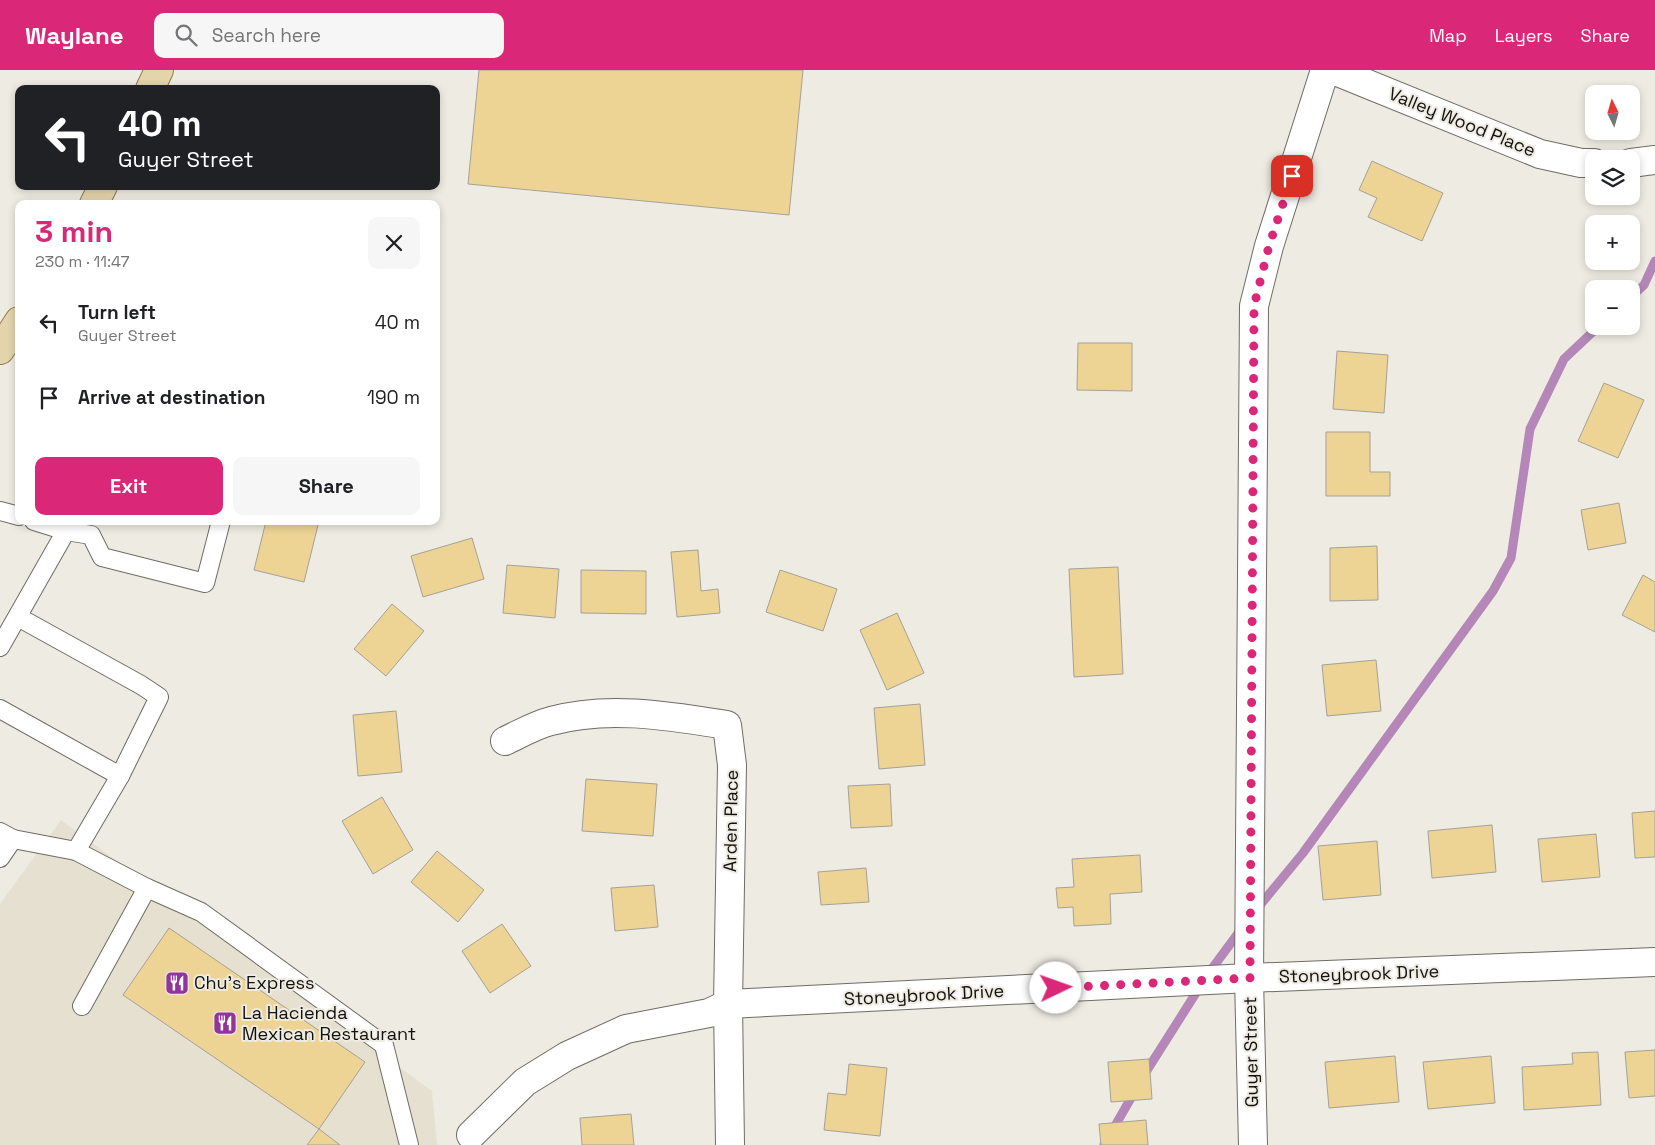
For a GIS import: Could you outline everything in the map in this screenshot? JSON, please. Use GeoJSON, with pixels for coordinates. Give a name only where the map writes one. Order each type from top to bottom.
{"type":"FeatureCollection","features":[{"type":"Feature","properties":{"kind":"main road"},"geometry":{"type":"LineString","coordinates":[[152,85],[159,70]]}},
{"type":"Feature","properties":{"kind":"main road"},"geometry":{"type":"LineString","coordinates":[[0,350],[15,327]]}},
{"type":"Feature","properties":{"kind":"street","name":"Guyer Street"},"geometry":{"type":"LineString","coordinates":[[1252,1145],[1250,978],[1254,306],[1269,246],[1325,70]]}},
{"type":"Feature","properties":{"kind":"street","name":"Valley Wood Place"},"geometry":{"type":"LineString","coordinates":[[1333,70],[1540,154],[1585,163]]}},
{"type":"Feature","properties":{"kind":"street"},"geometry":{"type":"LineString","coordinates":[[1640,162],[1655,160]]}},
{"type":"Feature","properties":{"kind":"street","name":"Arden Place"},"geometry":{"type":"LineString","coordinates":[[505,740],[550,721],[597,714],[666,715],[727,725],[732,765],[728,1004],[730,1145]]}},
{"type":"Feature","properties":{"kind":"street","name":"Stoneybrook Drive"},"geometry":{"type":"LineString","coordinates":[[471,1135],[525,1082],[566,1056],[626,1029],[709,1013],[728,1004],[1250,978],[1655,962]]}},
{"type":"Feature","properties":{"kind":"lane"},"geometry":{"type":"LineString","coordinates":[[0,511],[15,515]]}},
{"type":"Feature","properties":{"kind":"lane"},"geometry":{"type":"LineString","coordinates":[[47,525],[66,531],[94,528],[102,557],[205,582],[220,525]]}},
{"type":"Feature","properties":{"kind":"lane"},"geometry":{"type":"LineString","coordinates":[[0,647],[66,531]]}},
{"type":"Feature","properties":{"kind":"lane"},"geometry":{"type":"LineString","coordinates":[[18,617],[142,685],[159,697],[120,776],[76,851]]}},
{"type":"Feature","properties":{"kind":"lane"},"geometry":{"type":"LineString","coordinates":[[0,710],[120,776]]}},
{"type":"Feature","properties":{"kind":"lane"},"geometry":{"type":"LineString","coordinates":[[0,858],[6,835],[76,851],[147,888],[201,912],[384,1045],[409,1145]]}},
{"type":"Feature","properties":{"kind":"lane"},"geometry":{"type":"LineString","coordinates":[[82,1006],[147,888]]}},
{"type":"Feature","properties":{"kind":"shaded area"},"geometry":{"type":"Polygon","coordinates":[[[61,820],[432,1091],[437,1145],[0,1145],[0,904],[61,820]]]}},
{"type":"Feature","properties":{"kind":"building"},"geometry":{"type":"Polygon","coordinates":[[[479,70],[803,70],[789,215],[468,184],[479,70]]]}},
{"type":"Feature","properties":{"kind":"building"},"geometry":{"type":"Polygon","coordinates":[[[1372,161],[1443,193],[1422,241],[1368,217],[1377,198],[1359,190],[1372,161]]]}},
{"type":"Feature","properties":{"kind":"building"},"geometry":{"type":"Polygon","coordinates":[[[1078,343],[1132,343],[1132,391],[1077,390],[1078,343]]]}},
{"type":"Feature","properties":{"kind":"building"},"geometry":{"type":"Polygon","coordinates":[[[1337,351],[1388,355],[1384,413],[1333,409],[1337,351]]]}},
{"type":"Feature","properties":{"kind":"building"},"geometry":{"type":"Polygon","coordinates":[[[1604,383],[1644,400],[1618,458],[1578,441],[1604,383]]]}},
{"type":"Feature","properties":{"kind":"building"},"geometry":{"type":"Polygon","coordinates":[[[1326,432],[1370,432],[1370,472],[1390,472],[1390,496],[1326,496],[1326,432]]]}},
{"type":"Feature","properties":{"kind":"building"},"geometry":{"type":"Polygon","coordinates":[[[1619,503],[1626,543],[1588,550],[1581,510],[1619,503]]]}},
{"type":"Feature","properties":{"kind":"building"},"geometry":{"type":"Polygon","coordinates":[[[265,525],[318,525],[304,582],[254,570],[265,525]]]}},
{"type":"Feature","properties":{"kind":"building"},"geometry":{"type":"Polygon","coordinates":[[[472,538],[484,579],[423,597],[411,556],[472,538]]]}},
{"type":"Feature","properties":{"kind":"building"},"geometry":{"type":"Polygon","coordinates":[[[1377,546],[1378,600],[1330,601],[1330,548],[1377,546]]]}},
{"type":"Feature","properties":{"kind":"building"},"geometry":{"type":"Polygon","coordinates":[[[698,550],[701,591],[718,589],[720,613],[677,617],[671,552],[698,550]]]}},
{"type":"Feature","properties":{"kind":"building"},"geometry":{"type":"Polygon","coordinates":[[[507,565],[559,569],[555,618],[503,613],[507,565]]]}},
{"type":"Feature","properties":{"kind":"building"},"geometry":{"type":"Polygon","coordinates":[[[1118,567],[1123,674],[1074,677],[1069,569],[1118,567]]]}},
{"type":"Feature","properties":{"kind":"building"},"geometry":{"type":"Polygon","coordinates":[[[581,570],[646,571],[646,614],[581,613],[581,570]]]}},
{"type":"Feature","properties":{"kind":"building"},"geometry":{"type":"Polygon","coordinates":[[[780,570],[837,589],[823,631],[766,612],[780,570]]]}},
{"type":"Feature","properties":{"kind":"building"},"geometry":{"type":"Polygon","coordinates":[[[1643,575],[1655,582],[1655,632],[1622,615],[1643,575]]]}},
{"type":"Feature","properties":{"kind":"building"},"geometry":{"type":"Polygon","coordinates":[[[392,604],[424,631],[386,676],[354,649],[392,604]]]}},
{"type":"Feature","properties":{"kind":"building"},"geometry":{"type":"Polygon","coordinates":[[[897,613],[924,673],[887,690],[860,630],[897,613]]]}},
{"type":"Feature","properties":{"kind":"building"},"geometry":{"type":"Polygon","coordinates":[[[1376,660],[1381,711],[1327,716],[1322,665],[1376,660]]]}},
{"type":"Feature","properties":{"kind":"building"},"geometry":{"type":"Polygon","coordinates":[[[920,704],[925,765],[879,769],[874,708],[920,704]]]}},
{"type":"Feature","properties":{"kind":"building"},"geometry":{"type":"Polygon","coordinates":[[[396,711],[402,772],[358,776],[353,715],[396,711]]]}},
{"type":"Feature","properties":{"kind":"building"},"geometry":{"type":"Polygon","coordinates":[[[586,779],[657,784],[653,836],[582,831],[586,779]]]}},
{"type":"Feature","properties":{"kind":"building"},"geometry":{"type":"Polygon","coordinates":[[[890,784],[892,826],[851,828],[848,786],[890,784]]]}},
{"type":"Feature","properties":{"kind":"building"},"geometry":{"type":"Polygon","coordinates":[[[382,797],[413,850],[373,874],[342,821],[382,797]]]}},
{"type":"Feature","properties":{"kind":"building"},"geometry":{"type":"Polygon","coordinates":[[[1655,811],[1655,857],[1635,858],[1632,813],[1655,811]]]}},
{"type":"Feature","properties":{"kind":"building"},"geometry":{"type":"Polygon","coordinates":[[[1492,825],[1496,872],[1432,878],[1428,831],[1492,825]]]}},
{"type":"Feature","properties":{"kind":"building"},"geometry":{"type":"Polygon","coordinates":[[[1596,834],[1600,877],[1542,882],[1538,839],[1596,834]]]}},
{"type":"Feature","properties":{"kind":"building"},"geometry":{"type":"Polygon","coordinates":[[[1377,841],[1381,895],[1323,900],[1318,846],[1377,841]]]}},
{"type":"Feature","properties":{"kind":"building"},"geometry":{"type":"Polygon","coordinates":[[[437,851],[484,890],[458,922],[411,882],[437,851]]]}},
{"type":"Feature","properties":{"kind":"building"},"geometry":{"type":"Polygon","coordinates":[[[1140,855],[1142,892],[1110,894],[1111,924],[1074,926],[1073,907],[1058,908],[1056,888],[1074,887],[1072,859],[1140,855]]]}},
{"type":"Feature","properties":{"kind":"building"},"geometry":{"type":"Polygon","coordinates":[[[866,868],[869,902],[821,905],[818,872],[866,868]]]}},
{"type":"Feature","properties":{"kind":"building"},"geometry":{"type":"Polygon","coordinates":[[[654,885],[658,927],[615,931],[611,888],[654,885]]]}},
{"type":"Feature","properties":{"kind":"building"},"geometry":{"type":"Polygon","coordinates":[[[502,924],[531,966],[490,993],[462,951],[502,924]]]}},
{"type":"Feature","properties":{"kind":"building"},"geometry":{"type":"Polygon","coordinates":[[[169,928],[365,1062],[319,1129],[123,995],[169,928]]]}},
{"type":"Feature","properties":{"kind":"building"},"geometry":{"type":"Polygon","coordinates":[[[1655,1050],[1655,1096],[1629,1098],[1625,1052],[1655,1050]]]}},
{"type":"Feature","properties":{"kind":"building"},"geometry":{"type":"Polygon","coordinates":[[[1598,1052],[1601,1105],[1524,1110],[1522,1067],[1573,1064],[1572,1053],[1598,1052]]]}},
{"type":"Feature","properties":{"kind":"building"},"geometry":{"type":"Polygon","coordinates":[[[1395,1056],[1399,1102],[1329,1108],[1325,1062],[1395,1056]]]}},
{"type":"Feature","properties":{"kind":"building"},"geometry":{"type":"Polygon","coordinates":[[[1491,1056],[1495,1103],[1428,1109],[1423,1062],[1491,1056]]]}},
{"type":"Feature","properties":{"kind":"building"},"geometry":{"type":"Polygon","coordinates":[[[1149,1059],[1152,1099],[1111,1102],[1108,1062],[1149,1059]]]}},
{"type":"Feature","properties":{"kind":"building"},"geometry":{"type":"Polygon","coordinates":[[[849,1064],[887,1068],[880,1136],[824,1130],[828,1093],[846,1095],[849,1064]]]}},
{"type":"Feature","properties":{"kind":"building"},"geometry":{"type":"Polygon","coordinates":[[[631,1114],[634,1145],[582,1145],[580,1118],[631,1114]]]}},
{"type":"Feature","properties":{"kind":"building"},"geometry":{"type":"Polygon","coordinates":[[[1146,1120],[1148,1145],[1101,1145],[1099,1124],[1146,1120]]]}},
{"type":"Feature","properties":{"kind":"building"},"geometry":{"type":"Polygon","coordinates":[[[319,1129],[340,1145],[307,1145],[319,1129]]]}},
{"type":"Feature","properties":{"kind":"waterway"},"geometry":{"type":"LineString","coordinates":[[1640,289],[1644,285],[1655,261]]}},
{"type":"Feature","properties":{"kind":"waterway"},"geometry":{"type":"LineString","coordinates":[[1256,910],[1303,853],[1493,591],[1511,558],[1530,429],[1564,359],[1589,335]]}},
{"type":"Feature","properties":{"kind":"waterway"},"geometry":{"type":"LineString","coordinates":[[1208,974],[1242,928]]}},
{"type":"Feature","properties":{"kind":"waterway"},"geometry":{"type":"LineString","coordinates":[[1144,1075],[1201,985]]}},
{"type":"Feature","properties":{"kind":"waterway"},"geometry":{"type":"LineString","coordinates":[[1104,1145],[1135,1091]]}},
{"type":"Feature","properties":{"kind":"place","name":"Chu's Express"},"geometry":{"type":"Point","coordinates":[177,983]}},
{"type":"Feature","properties":{"kind":"place","name":"La Hacienda Mexican Restaurant"},"geometry":{"type":"Point","coordinates":[225,1023]}},
{"type":"Feature","properties":{"kind":"route"},"geometry":{"type":"LineString","coordinates":[[1056,988],[1250,978],[1254,306],[1269,246],[1292,176]]}}]}
